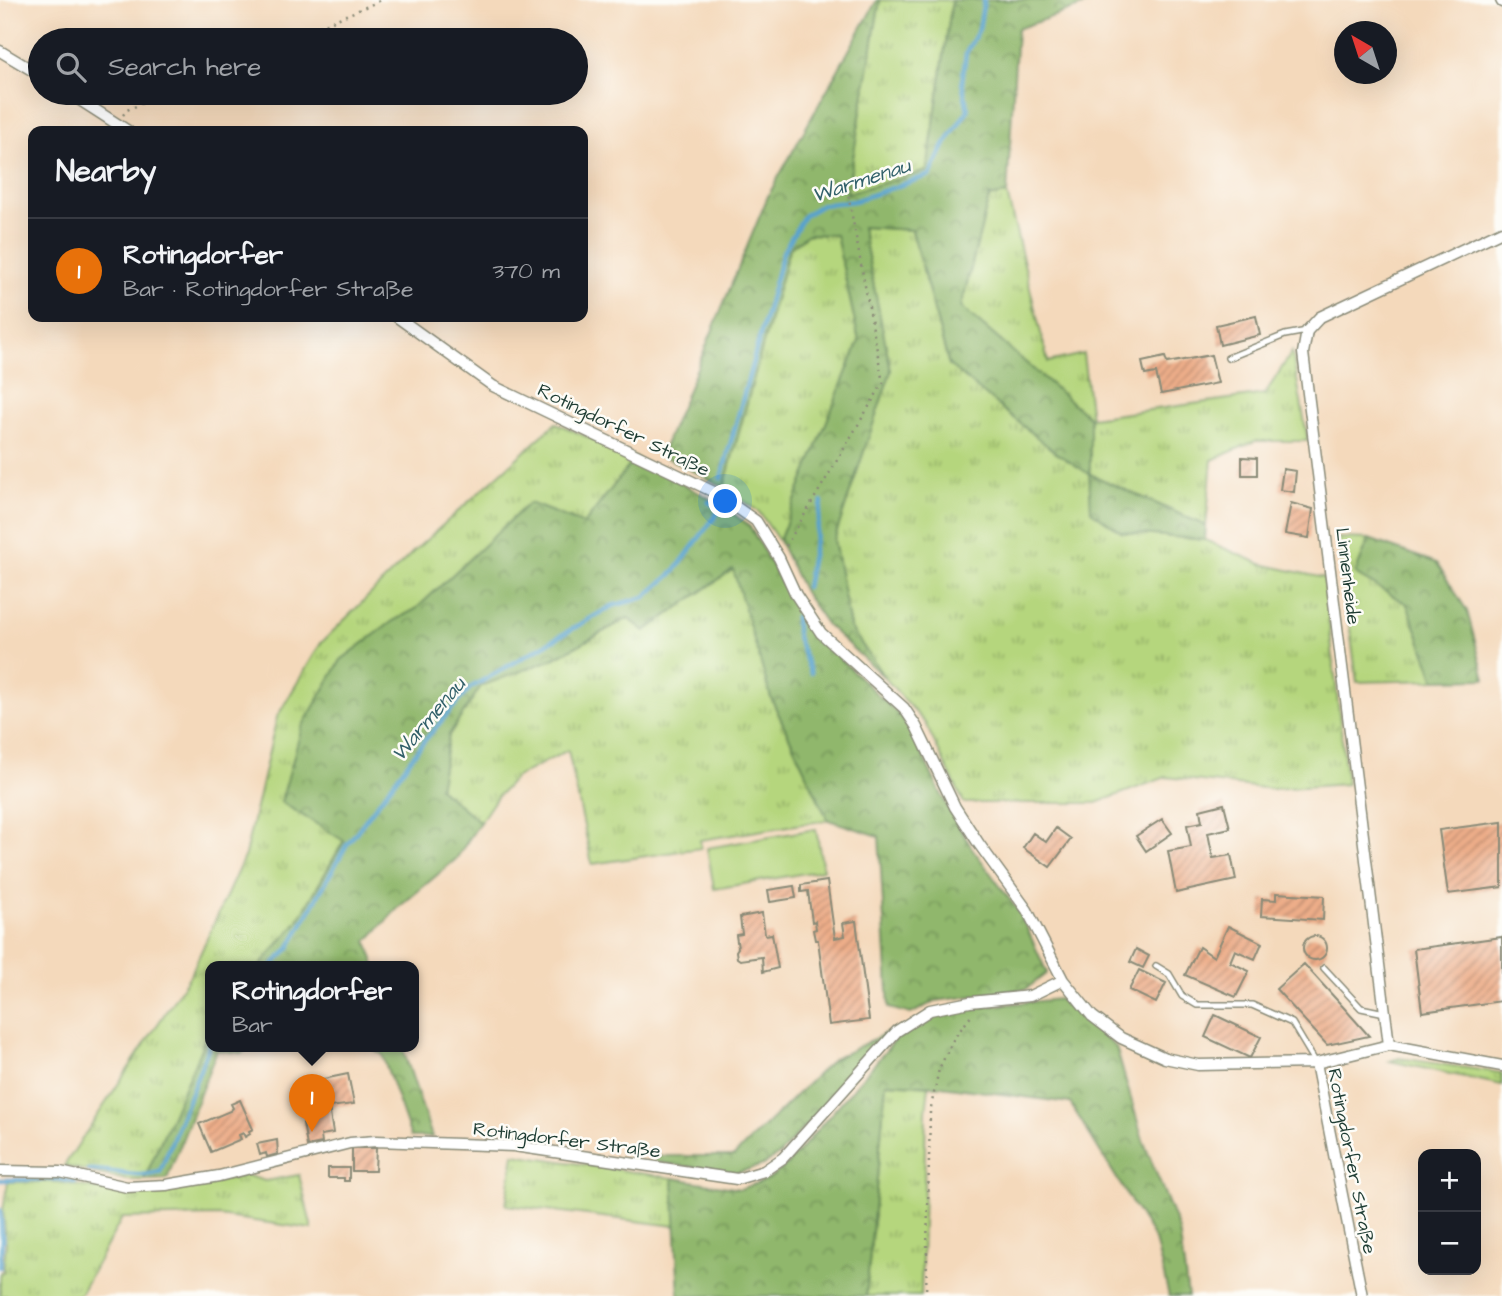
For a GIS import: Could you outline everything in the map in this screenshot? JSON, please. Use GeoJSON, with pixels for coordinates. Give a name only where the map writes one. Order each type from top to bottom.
{"type":"FeatureCollection","features":[{"type":"Feature","properties":{"kind":"street"},"geometry":{"type":"LineString","coordinates":[[0,51],[28,68]]}},
{"type":"Feature","properties":{"kind":"street"},"geometry":{"type":"LineString","coordinates":[[88,105],[120,126]]}},
{"type":"Feature","properties":{"kind":"street"},"geometry":{"type":"LineString","coordinates":[[1307,331],[1320,317],[1502,231]]}},
{"type":"Feature","properties":{"kind":"street","name":"Rotingdorfer Straße"},"geometry":{"type":"LineString","coordinates":[[404,322],[493,386],[716,493],[756,521],[779,558],[796,595],[821,633],[904,708],[916,726],[955,807],[1027,909],[1063,979],[1092,1016],[1121,1038],[1165,1058],[1198,1065],[1316,1063],[1362,1296]]}},
{"type":"Feature","properties":{"kind":"street","name":"Linnenheide"},"geometry":{"type":"LineString","coordinates":[[1307,331],[1303,353],[1389,1045]]}},
{"type":"Feature","properties":{"kind":"street","name":"Rotingdorfer Straße"},"geometry":{"type":"LineString","coordinates":[[0,1171],[60,1172],[127,1187],[166,1185],[219,1176],[350,1143],[376,1141],[514,1146],[737,1179],[764,1171],[783,1158],[892,1034],[930,1010],[1030,996],[1063,979]]}},
{"type":"Feature","properties":{"kind":"street"},"geometry":{"type":"LineString","coordinates":[[1316,1063],[1389,1045],[1502,1066]]}},
{"type":"Feature","properties":{"kind":"lane"},"geometry":{"type":"LineString","coordinates":[[1228,358],[1285,335],[1307,331]]}},
{"type":"Feature","properties":{"kind":"lane"},"geometry":{"type":"LineString","coordinates":[[1156,966],[1169,974],[1182,996],[1197,1005],[1251,1005],[1292,1023],[1316,1063]]}},
{"type":"Feature","properties":{"kind":"lane"},"geometry":{"type":"LineString","coordinates":[[1324,968],[1361,1009],[1385,1013]]}},
{"type":"Feature","properties":{"kind":"path"},"geometry":{"type":"LineString","coordinates":[[316,28],[382,0]]}},
{"type":"Feature","properties":{"kind":"path"},"geometry":{"type":"LineString","coordinates":[[117,124],[127,110],[138,105]]}},
{"type":"Feature","properties":{"kind":"path"},"geometry":{"type":"LineString","coordinates":[[779,558],[883,383],[848,194]]}},
{"type":"Feature","properties":{"kind":"path"},"geometry":{"type":"LineString","coordinates":[[926,1296],[930,1112],[939,1069],[954,1038],[982,1001]]}},
{"type":"Feature","properties":{"kind":"green space"},"geometry":{"type":"Polygon","coordinates":[[[877,0],[880,0],[847,193],[927,171],[952,0],[1099,0],[1017,29],[1007,194],[989,197],[961,307],[1090,418],[1090,474],[1206,526],[1205,540],[1121,532],[1091,511],[1089,474],[1056,453],[949,365],[912,230],[862,227],[891,371],[834,540],[850,627],[884,677],[827,625],[804,592],[779,541],[859,341],[836,235],[808,234],[789,249],[724,487],[661,455],[768,196],[877,0]]]}},
{"type":"Feature","properties":{"kind":"green space"},"geometry":{"type":"Polygon","coordinates":[[[880,0],[952,0],[927,171],[847,193],[880,0]]]}},
{"type":"Feature","properties":{"kind":"green space"},"geometry":{"type":"Polygon","coordinates":[[[1007,194],[1048,362],[1083,354],[1091,418],[1265,394],[1292,352],[1308,441],[1255,441],[1212,460],[1206,526],[1090,474],[1121,532],[1205,540],[1261,564],[1324,578],[1347,784],[1272,789],[1166,777],[1096,803],[964,803],[925,723],[884,677],[850,627],[834,540],[891,371],[862,227],[912,230],[949,366],[1090,418],[961,307],[989,197],[1007,194]]]}},
{"type":"Feature","properties":{"kind":"green space"},"geometry":{"type":"Polygon","coordinates":[[[808,234],[836,235],[859,341],[779,541],[759,512],[724,487],[789,249],[808,234]]]}},
{"type":"Feature","properties":{"kind":"green space"},"geometry":{"type":"Polygon","coordinates":[[[556,423],[635,458],[584,524],[529,503],[416,609],[393,621],[341,660],[281,802],[344,840],[298,921],[264,961],[205,961],[205,1040],[144,1180],[127,1180],[64,1166],[191,974],[245,855],[277,717],[321,643],[413,552],[556,423]]]}},
{"type":"Feature","properties":{"kind":"green space"},"geometry":{"type":"Polygon","coordinates":[[[635,458],[725,507],[750,527],[792,601],[816,636],[898,714],[910,730],[949,810],[972,848],[1021,915],[1047,973],[1026,989],[935,1001],[911,1014],[889,1008],[879,836],[828,820],[771,698],[733,569],[645,631],[628,618],[553,659],[481,686],[449,735],[439,788],[480,822],[456,859],[399,907],[367,941],[373,961],[264,961],[298,921],[344,841],[281,802],[302,727],[341,660],[393,621],[416,609],[529,503],[584,524],[635,458]]]}},
{"type":"Feature","properties":{"kind":"green space"},"geometry":{"type":"Polygon","coordinates":[[[1338,538],[1369,539],[1355,574],[1407,604],[1435,680],[1357,682],[1338,538]]]}},
{"type":"Feature","properties":{"kind":"green space"},"geometry":{"type":"Polygon","coordinates":[[[1369,539],[1437,563],[1467,611],[1485,679],[1435,680],[1407,604],[1355,574],[1369,539]]]}},
{"type":"Feature","properties":{"kind":"green space"},"geometry":{"type":"Polygon","coordinates":[[[734,569],[771,698],[828,820],[700,840],[701,848],[592,864],[568,750],[516,777],[497,797],[480,822],[439,788],[449,735],[481,686],[553,659],[628,618],[645,631],[734,569]]]}},
{"type":"Feature","properties":{"kind":"green space"},"geometry":{"type":"Polygon","coordinates":[[[816,829],[823,870],[714,889],[707,848],[816,829]]]}},
{"type":"Feature","properties":{"kind":"green space"},"geometry":{"type":"Polygon","coordinates":[[[1059,999],[1116,1047],[1143,1140],[1179,1230],[1188,1296],[1169,1296],[1155,1240],[1070,1103],[941,1086],[886,1083],[866,1296],[679,1296],[673,1178],[740,1189],[769,1179],[787,1165],[896,1039],[936,1014],[1059,999]]]}},
{"type":"Feature","properties":{"kind":"green space"},"geometry":{"type":"Polygon","coordinates":[[[888,1032],[780,1154],[763,1165],[736,1173],[655,1162],[654,1156],[734,1156],[832,1060],[888,1032]]]}},
{"type":"Feature","properties":{"kind":"green space"},"geometry":{"type":"Polygon","coordinates":[[[205,1040],[205,1052],[216,1052],[167,1179],[144,1180],[205,1040]]]}},
{"type":"Feature","properties":{"kind":"green space"},"geometry":{"type":"Polygon","coordinates":[[[379,1052],[404,1052],[432,1137],[411,1137],[382,1054],[379,1052]]]}},
{"type":"Feature","properties":{"kind":"green space"},"geometry":{"type":"Polygon","coordinates":[[[1399,1058],[1502,1073],[1502,1085],[1390,1061],[1399,1058]]]}},
{"type":"Feature","properties":{"kind":"green space"},"geometry":{"type":"Polygon","coordinates":[[[886,1083],[929,1086],[921,1296],[866,1296],[886,1083]]]}},
{"type":"Feature","properties":{"kind":"green space"},"geometry":{"type":"Polygon","coordinates":[[[514,1154],[673,1178],[676,1226],[506,1205],[514,1154]]]}},
{"type":"Feature","properties":{"kind":"green space"},"geometry":{"type":"Polygon","coordinates":[[[245,1175],[265,1181],[299,1175],[312,1229],[219,1216],[122,1218],[79,1296],[0,1296],[0,1272],[3,1272],[6,1243],[3,1210],[8,1182],[58,1182],[127,1194],[245,1175]]]}},
{"type":"Feature","properties":{"kind":"building"},"geometry":{"type":"Polygon","coordinates":[[[1256,316],[1260,335],[1220,345],[1216,325],[1256,316]]]}},
{"type":"Feature","properties":{"kind":"building"},"geometry":{"type":"Polygon","coordinates":[[[1211,355],[1218,383],[1161,394],[1156,373],[1145,375],[1142,362],[1165,357],[1167,363],[1211,355]]]}},
{"type":"Feature","properties":{"kind":"building"},"geometry":{"type":"Polygon","coordinates":[[[1242,457],[1257,458],[1257,475],[1242,475],[1242,457]]]}},
{"type":"Feature","properties":{"kind":"building"},"geometry":{"type":"Polygon","coordinates":[[[1283,469],[1296,471],[1294,492],[1280,490],[1283,469]]]}},
{"type":"Feature","properties":{"kind":"building"},"geometry":{"type":"Polygon","coordinates":[[[1291,503],[1313,509],[1309,538],[1285,534],[1291,503]]]}},
{"type":"Feature","properties":{"kind":"building"},"geometry":{"type":"Polygon","coordinates":[[[1224,804],[1230,828],[1208,833],[1213,858],[1231,855],[1236,880],[1176,893],[1168,851],[1191,847],[1187,825],[1202,822],[1200,810],[1224,804]]]}},
{"type":"Feature","properties":{"kind":"building"},"geometry":{"type":"Polygon","coordinates":[[[1162,819],[1172,833],[1146,851],[1136,836],[1162,819]]]}},
{"type":"Feature","properties":{"kind":"building"},"geometry":{"type":"Polygon","coordinates":[[[1502,822],[1502,887],[1448,894],[1439,830],[1502,822]]]}},
{"type":"Feature","properties":{"kind":"building"},"geometry":{"type":"Polygon","coordinates":[[[1056,828],[1071,839],[1050,867],[1023,848],[1033,833],[1046,842],[1056,828]]]}},
{"type":"Feature","properties":{"kind":"building"},"geometry":{"type":"Polygon","coordinates":[[[827,881],[835,938],[845,936],[843,923],[856,921],[869,1020],[829,1025],[818,940],[815,940],[813,930],[816,929],[815,921],[812,922],[808,891],[801,892],[801,885],[827,881]]]}},
{"type":"Feature","properties":{"kind":"building"},"geometry":{"type":"Polygon","coordinates":[[[794,886],[796,898],[770,902],[768,890],[794,886]]]}},
{"type":"Feature","properties":{"kind":"building"},"geometry":{"type":"Polygon","coordinates":[[[1276,893],[1324,896],[1323,920],[1261,916],[1262,899],[1276,900],[1276,893]]]}},
{"type":"Feature","properties":{"kind":"building"},"geometry":{"type":"Polygon","coordinates":[[[762,913],[765,935],[772,934],[778,968],[763,972],[762,957],[740,960],[736,951],[736,935],[742,934],[740,917],[762,913]]]}},
{"type":"Feature","properties":{"kind":"building"},"geometry":{"type":"Polygon","coordinates":[[[1228,926],[1262,943],[1255,959],[1235,950],[1230,962],[1249,971],[1236,997],[1185,975],[1199,947],[1214,957],[1228,926]]]}},
{"type":"Feature","properties":{"kind":"building"},"geometry":{"type":"Polygon","coordinates":[[[1315,936],[1324,939],[1327,948],[1324,957],[1315,960],[1306,957],[1303,948],[1306,939],[1315,936]]]}},
{"type":"Feature","properties":{"kind":"building"},"geometry":{"type":"Polygon","coordinates":[[[1502,937],[1502,1001],[1422,1012],[1414,949],[1502,937]]]}},
{"type":"Feature","properties":{"kind":"building"},"geometry":{"type":"Polygon","coordinates":[[[1136,949],[1149,956],[1143,968],[1130,962],[1136,949]]]}},
{"type":"Feature","properties":{"kind":"building"},"geometry":{"type":"Polygon","coordinates":[[[1304,964],[1369,1036],[1327,1045],[1276,989],[1304,964]]]}},
{"type":"Feature","properties":{"kind":"building"},"geometry":{"type":"Polygon","coordinates":[[[1139,970],[1166,983],[1156,1003],[1129,990],[1139,970]]]}},
{"type":"Feature","properties":{"kind":"building"},"geometry":{"type":"Polygon","coordinates":[[[1215,1015],[1261,1037],[1250,1058],[1205,1037],[1215,1015]]]}},
{"type":"Feature","properties":{"kind":"building"},"geometry":{"type":"Polygon","coordinates":[[[348,1074],[354,1104],[329,1107],[333,1133],[321,1135],[322,1143],[307,1146],[303,1123],[310,1122],[308,1111],[299,1112],[294,1085],[348,1074]]]}},
{"type":"Feature","properties":{"kind":"building"},"geometry":{"type":"Polygon","coordinates":[[[240,1100],[253,1129],[245,1137],[243,1133],[239,1135],[241,1139],[211,1152],[199,1124],[230,1111],[233,1108],[231,1104],[240,1100]]]}},
{"type":"Feature","properties":{"kind":"building"},"geometry":{"type":"Polygon","coordinates":[[[277,1140],[278,1154],[267,1157],[266,1153],[260,1155],[257,1144],[277,1140]]]}},
{"type":"Feature","properties":{"kind":"building"},"geometry":{"type":"Polygon","coordinates":[[[352,1148],[376,1148],[375,1171],[352,1171],[352,1148]]]}},
{"type":"Feature","properties":{"kind":"building"},"geometry":{"type":"Polygon","coordinates":[[[328,1168],[349,1168],[349,1181],[344,1181],[344,1178],[328,1178],[328,1168]]]}},
{"type":"Feature","properties":{"kind":"waterway","name":"Warmenau"},"geometry":{"type":"LineString","coordinates":[[721,478],[783,252],[804,216],[821,205],[854,201],[930,175],[944,146],[968,110],[962,82],[966,53],[979,29],[984,0]]}},
{"type":"Feature","properties":{"kind":"waterway","name":"Warmenau"},"geometry":{"type":"LineString","coordinates":[[277,961],[289,948],[346,846],[425,740],[470,688],[612,606],[645,597],[674,572],[719,511],[720,508],[709,502]]}},
{"type":"Feature","properties":{"kind":"waterway"},"geometry":{"type":"LineString","coordinates":[[806,587],[822,502]]}},
{"type":"Feature","properties":{"kind":"waterway"},"geometry":{"type":"LineString","coordinates":[[795,617],[797,637],[811,673]]}},
{"type":"Feature","properties":{"kind":"waterway","name":"Warmenau"},"geometry":{"type":"LineString","coordinates":[[89,1170],[133,1175],[160,1172],[207,1052]]}},
{"type":"Feature","properties":{"kind":"waterway","name":"Warmenau"},"geometry":{"type":"LineString","coordinates":[[0,1180],[59,1179],[75,1182]]}},
{"type":"Feature","properties":{"kind":"waterway","name":"Warmenau"},"geometry":{"type":"LineString","coordinates":[[0,1210],[0,1267]]}},
{"type":"Feature","properties":{"kind":"place","name":"Rotingdorfer"},"geometry":{"type":"Point","coordinates":[312,1132]}}]}
